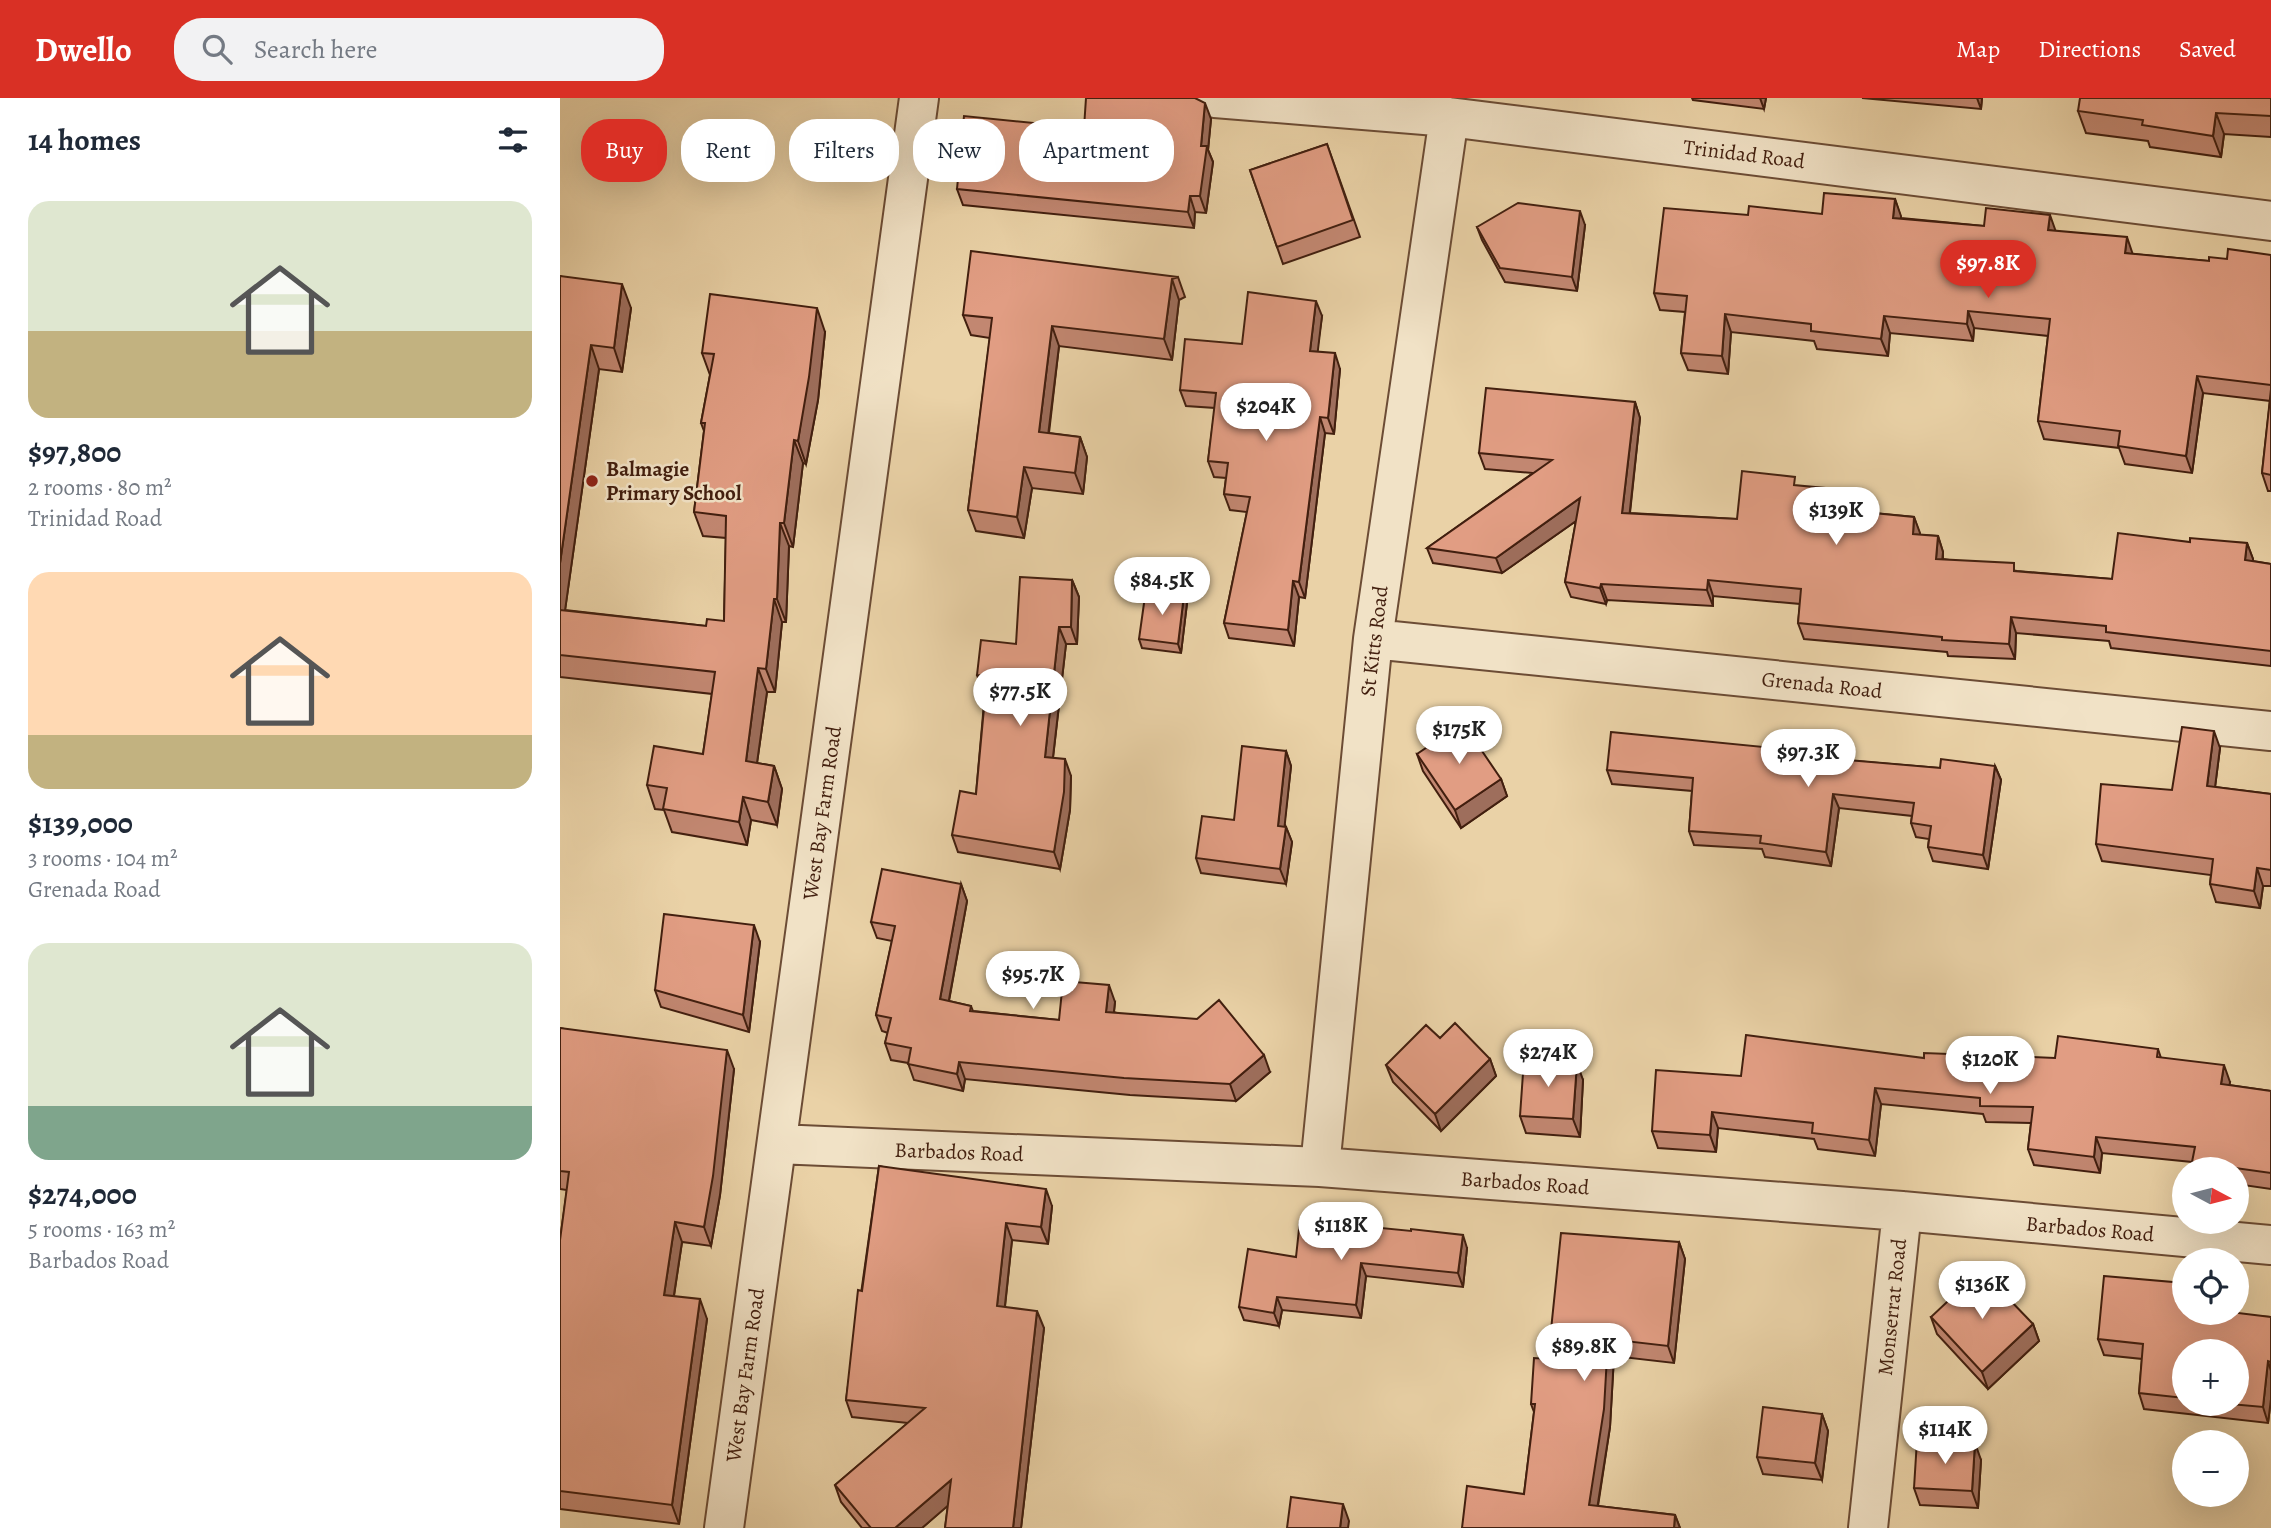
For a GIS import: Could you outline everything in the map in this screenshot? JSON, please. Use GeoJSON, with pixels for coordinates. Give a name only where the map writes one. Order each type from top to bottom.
{"type":"FeatureCollection","features":[{"type":"Feature","properties":{"kind":"street","name":"West Bay Farm Road"},"geometry":{"type":"LineString","coordinates":[[724,1528],[919,98]]}},
{"type":"Feature","properties":{"kind":"street","name":"Trinidad Road"},"geometry":{"type":"LineString","coordinates":[[1215,98],[1448,117],[2271,221]]}},
{"type":"Feature","properties":{"kind":"street","name":"St Kitts Road"},"geometry":{"type":"LineString","coordinates":[[1320,1167],[1373,639],[1448,117]]}},
{"type":"Feature","properties":{"kind":"street","name":"Grenada Road"},"geometry":{"type":"LineString","coordinates":[[1373,639],[2271,731]]}},
{"type":"Feature","properties":{"kind":"street","name":"Barbados Road"},"geometry":{"type":"LineString","coordinates":[[777,1144],[1320,1167],[1902,1211],[2271,1245]]}},
{"type":"Feature","properties":{"kind":"street","name":"Monserrat Road"},"geometry":{"type":"LineString","coordinates":[[1868,1528],[1902,1211]]}},
{"type":"Feature","properties":{"kind":"building"},"geometry":{"type":"Polygon","coordinates":[[[1086,98],[1195,98],[1205,103],[1201,146],[1207,146],[1200,196],[1190,196],[1188,212],[957,189],[958,182],[1005,182],[1005,120],[1019,122],[1019,182],[1174,182],[1174,119],[1085,119],[1086,98]]]}},
{"type":"Feature","properties":{"kind":"building"},"geometry":{"type":"Polygon","coordinates":[[[2080,98],[2271,98],[2271,116],[2216,113],[2213,136],[2142,125],[2143,120],[2078,111],[2080,98]]]}},
{"type":"Feature","properties":{"kind":"building"},"geometry":{"type":"Polygon","coordinates":[[[964,116],[994,119],[964,119],[964,116]]]}},
{"type":"Feature","properties":{"kind":"building"},"geometry":{"type":"Polygon","coordinates":[[[1327,144],[1353,220],[1277,247],[1250,170],[1327,144]]]}},
{"type":"Feature","properties":{"kind":"building"},"geometry":{"type":"Polygon","coordinates":[[[1824,193],[1895,199],[1893,218],[1984,226],[1986,208],[2050,215],[2048,230],[2127,237],[2125,253],[2209,261],[2209,257],[2227,259],[2228,249],[2271,255],[2271,385],[2197,376],[2186,456],[2118,446],[2120,431],[2038,421],[2050,319],[1968,311],[1967,324],[1884,316],[1881,339],[1811,331],[1811,324],[1725,314],[1722,356],[1681,353],[1687,296],[1654,293],[1664,208],[1748,215],[1749,206],[1822,214],[1824,193]]]}},
{"type":"Feature","properties":{"kind":"building"},"geometry":{"type":"Polygon","coordinates":[[[1518,203],[1580,211],[1572,277],[1500,268],[1477,227],[1518,203]]]}},
{"type":"Feature","properties":{"kind":"building"},"geometry":{"type":"Polygon","coordinates":[[[971,251],[1178,277],[1172,279],[1164,339],[1052,326],[1039,432],[1080,437],[1075,473],[1024,467],[1017,517],[968,510],[992,318],[963,315],[971,251]]]}},
{"type":"Feature","properties":{"kind":"building"},"geometry":{"type":"Polygon","coordinates":[[[560,276],[622,284],[614,348],[591,345],[560,563],[560,276]]]}},
{"type":"Feature","properties":{"kind":"building"},"geometry":{"type":"Polygon","coordinates":[[[1248,292],[1316,301],[1310,351],[1335,353],[1328,418],[1320,417],[1299,582],[1293,581],[1288,630],[1224,623],[1250,497],[1224,494],[1228,463],[1208,461],[1216,393],[1180,390],[1185,339],[1242,344],[1248,292]]]}},
{"type":"Feature","properties":{"kind":"building"},"geometry":{"type":"Polygon","coordinates":[[[710,294],[817,308],[798,441],[794,440],[784,523],[780,523],[777,599],[774,599],[766,669],[758,668],[746,761],[774,766],[768,802],[743,797],[739,822],[663,809],[667,788],[647,785],[654,746],[703,754],[715,672],[560,655],[560,610],[706,626],[707,619],[724,621],[726,516],[694,512],[705,423],[701,423],[714,354],[702,353],[710,294]]]}},
{"type":"Feature","properties":{"kind":"building"},"geometry":{"type":"Polygon","coordinates":[[[1486,388],[1635,402],[1622,513],[1737,519],[1742,471],[1795,477],[1794,485],[1867,492],[1864,512],[1914,517],[1913,534],[1938,536],[1936,559],[2014,563],[2014,571],[2112,579],[2118,533],[2190,542],[2190,538],[2247,543],[2245,560],[2271,564],[2271,651],[2106,632],[2106,626],[2011,617],[2009,644],[1942,640],[1942,637],[1798,623],[1801,589],[1708,580],[1707,590],[1601,584],[1600,588],[1565,582],[1580,498],[1496,558],[1427,548],[1552,460],[1479,453],[1486,388]]]}},
{"type":"Feature","properties":{"kind":"building"},"geometry":{"type":"Polygon","coordinates":[[[2271,389],[2271,475],[2262,473],[2271,389]]]}},
{"type":"Feature","properties":{"kind":"building"},"geometry":{"type":"Polygon","coordinates":[[[1020,577],[1072,580],[1071,627],[1059,627],[1045,757],[1065,759],[1064,792],[1054,852],[952,835],[960,791],[976,794],[987,676],[977,675],[981,640],[1016,644],[1020,577]]]}},
{"type":"Feature","properties":{"kind":"building"},"geometry":{"type":"Polygon","coordinates":[[[1146,589],[1184,595],[1178,644],[1139,639],[1146,589]]]}},
{"type":"Feature","properties":{"kind":"building"},"geometry":{"type":"Polygon","coordinates":[[[1463,723],[1501,779],[1455,810],[1417,754],[1463,723]]]}},
{"type":"Feature","properties":{"kind":"building"},"geometry":{"type":"Polygon","coordinates":[[[2182,727],[2214,731],[2207,786],[2271,794],[2271,870],[2257,868],[2254,891],[2210,884],[2213,859],[2096,844],[2101,784],[2172,790],[2182,727]]]}},
{"type":"Feature","properties":{"kind":"building"},"geometry":{"type":"Polygon","coordinates":[[[1611,732],[1773,748],[1774,740],[1827,748],[1825,758],[1940,768],[1941,759],[1995,766],[1983,855],[1928,847],[1931,826],[1911,823],[1914,803],[1833,794],[1826,852],[1760,843],[1761,836],[1689,831],[1693,778],[1607,770],[1611,732]]]}},
{"type":"Feature","properties":{"kind":"building"},"geometry":{"type":"Polygon","coordinates":[[[1242,746],[1286,751],[1278,826],[1286,827],[1280,869],[1196,858],[1202,816],[1234,820],[1242,746]]]}},
{"type":"Feature","properties":{"kind":"building"},"geometry":{"type":"Polygon","coordinates":[[[882,869],[961,884],[940,999],[971,1006],[970,1011],[1059,1020],[1063,981],[1109,985],[1106,1012],[1197,1019],[1219,1000],[1264,1055],[1230,1084],[1124,1078],[959,1062],[957,1074],[908,1064],[911,1048],[885,1043],[891,1018],[876,1015],[895,926],[871,922],[882,869]]]}},
{"type":"Feature","properties":{"kind":"building"},"geometry":{"type":"Polygon","coordinates":[[[664,914],[754,925],[743,1015],[655,990],[664,914]]]}},
{"type":"Feature","properties":{"kind":"building"},"geometry":{"type":"Polygon","coordinates":[[[1455,1023],[1490,1059],[1435,1114],[1386,1065],[1426,1025],[1440,1038],[1455,1023]]]}},
{"type":"Feature","properties":{"kind":"building"},"geometry":{"type":"Polygon","coordinates":[[[560,1028],[727,1050],[713,1176],[704,1227],[675,1222],[664,1295],[700,1299],[672,1505],[560,1491],[560,1240],[569,1172],[560,1171],[560,1028]]]}},
{"type":"Feature","properties":{"kind":"building"},"geometry":{"type":"Polygon","coordinates":[[[1746,1035],[1924,1058],[1924,1053],[2055,1058],[2058,1036],[2158,1049],[2157,1057],[2224,1065],[2221,1084],[2271,1091],[2271,1173],[2249,1170],[2249,1157],[2193,1157],[2195,1147],[2096,1137],[2094,1157],[2028,1149],[2033,1107],[1980,1106],[1980,1098],[1875,1088],[1869,1140],[1812,1133],[1813,1123],[1712,1112],[1710,1135],[1652,1131],[1656,1070],[1741,1076],[1746,1035]]]}},
{"type":"Feature","properties":{"kind":"building"},"geometry":{"type":"Polygon","coordinates":[[[1524,1059],[1577,1063],[1573,1119],[1520,1116],[1524,1059]]]}},
{"type":"Feature","properties":{"kind":"building"},"geometry":{"type":"Polygon","coordinates":[[[879,1166],[1046,1189],[1041,1227],[1006,1223],[997,1306],[1037,1311],[1013,1528],[945,1528],[951,1480],[895,1528],[871,1528],[835,1485],[925,1408],[846,1400],[858,1290],[862,1291],[879,1166]]]}},
{"type":"Feature","properties":{"kind":"building"},"geometry":{"type":"Polygon","coordinates":[[[1300,1220],[1463,1235],[1458,1273],[1361,1263],[1356,1305],[1277,1297],[1274,1313],[1239,1307],[1248,1249],[1296,1257],[1300,1220]]]}},
{"type":"Feature","properties":{"kind":"building"},"geometry":{"type":"Polygon","coordinates":[[[1561,1233],[1679,1242],[1668,1346],[1608,1339],[1604,1409],[1589,1505],[1675,1515],[1674,1528],[1462,1528],[1467,1486],[1524,1494],[1535,1404],[1531,1404],[1534,1358],[1548,1359],[1561,1233]]]}},
{"type":"Feature","properties":{"kind":"building"},"geometry":{"type":"Polygon","coordinates":[[[1981,1270],[2033,1324],[1982,1372],[1931,1317],[1981,1270]]]}},
{"type":"Feature","properties":{"kind":"building"},"geometry":{"type":"Polygon","coordinates":[[[2104,1276],[2172,1282],[2172,1325],[2249,1325],[2249,1314],[2271,1317],[2271,1362],[2268,1361],[2263,1407],[2249,1406],[2249,1339],[2172,1339],[2172,1397],[2139,1393],[2143,1344],[2098,1339],[2104,1276]]]}},
{"type":"Feature","properties":{"kind":"building"},"geometry":{"type":"Polygon","coordinates":[[[1763,1407],[1822,1414],[1815,1463],[1757,1457],[1763,1407]]]}},
{"type":"Feature","properties":{"kind":"building"},"geometry":{"type":"Polygon","coordinates":[[[1917,1440],[1975,1443],[1972,1491],[1914,1488],[1917,1440]]]}},
{"type":"Feature","properties":{"kind":"building"},"geometry":{"type":"Polygon","coordinates":[[[1291,1497],[1343,1504],[1340,1528],[1287,1528],[1291,1497]]]}},
{"type":"Feature","properties":{"kind":"place","name":"Balmagie Primary School"},"geometry":{"type":"Point","coordinates":[592,481]}}]}
